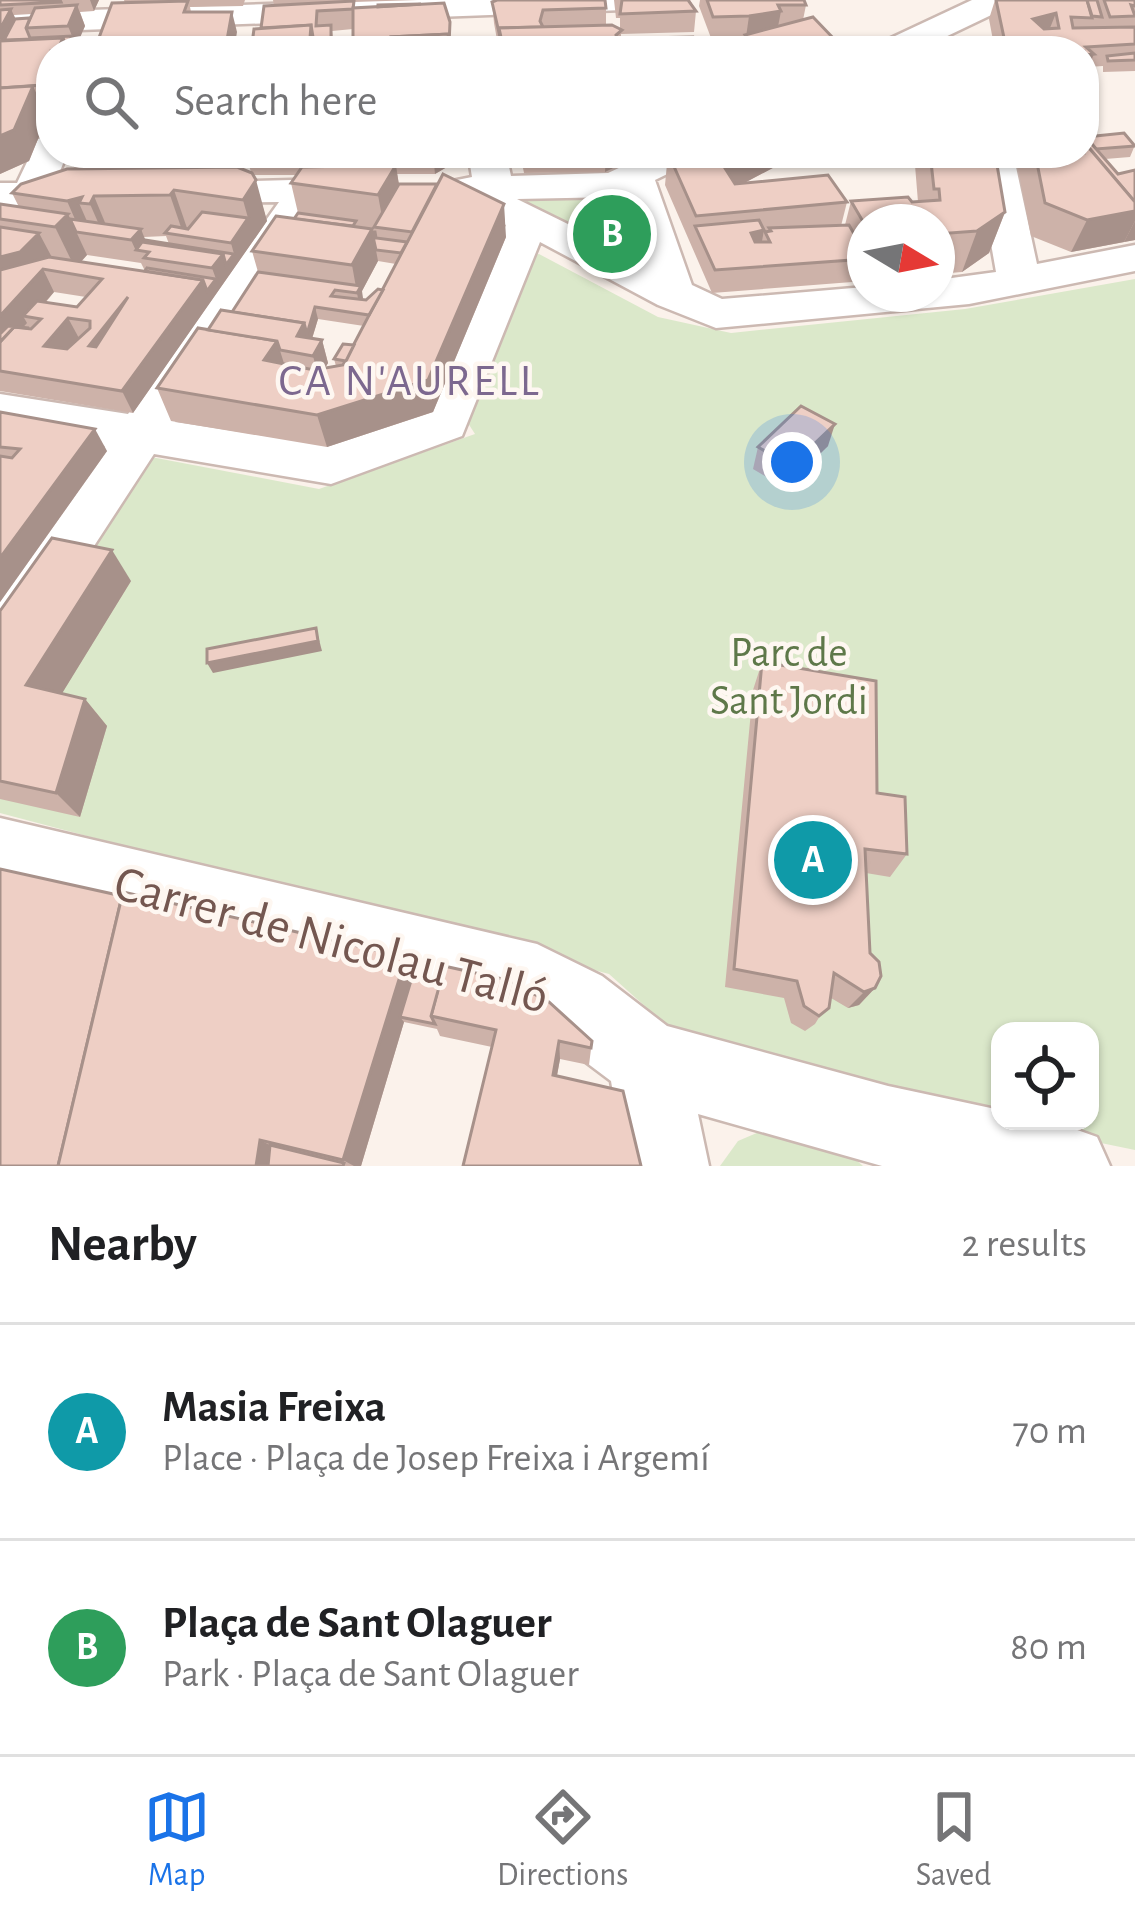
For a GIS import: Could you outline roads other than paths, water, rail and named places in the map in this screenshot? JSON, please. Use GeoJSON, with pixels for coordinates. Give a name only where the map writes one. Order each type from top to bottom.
{"type":"FeatureCollection","features":[{"type":"Feature","properties":{"kind":"street"},"geometry":{"type":"LineString","coordinates":[[0,23],[108,9],[257,6],[468,15],[651,0]]}},
{"type":"Feature","properties":{"kind":"street"},"geometry":{"type":"LineString","coordinates":[[916,36],[964,8],[997,0]]}},
{"type":"Feature","properties":{"kind":"street"},"geometry":{"type":"LineString","coordinates":[[252,36],[257,6]]}},
{"type":"Feature","properties":{"kind":"street"},"geometry":{"type":"LineString","coordinates":[[16,195],[36,168]]}},
{"type":"Feature","properties":{"kind":"street"},"geometry":{"type":"LineString","coordinates":[[16,195],[144,192],[231,172],[307,191],[411,190],[489,171],[615,185],[650,168]]}},
{"type":"Feature","properties":{"kind":"street"},"geometry":{"type":"LineString","coordinates":[[997,168],[1019,279]]}},
{"type":"Feature","properties":{"kind":"street"},"geometry":{"type":"LineString","coordinates":[[489,171],[497,205],[716,314],[969,291],[1135,258]]}},
{"type":"Feature","properties":{"kind":"street"},"geometry":{"type":"LineString","coordinates":[[634,176],[674,295]]}},
{"type":"Feature","properties":{"kind":"street"},"geometry":{"type":"LineString","coordinates":[[0,640],[307,191]]}},
{"type":"Feature","properties":{"kind":"street"},"geometry":{"type":"LineString","coordinates":[[0,248],[28,220],[16,195]]}},
{"type":"Feature","properties":{"kind":"street"},"geometry":{"type":"LineString","coordinates":[[0,411],[331,464],[444,424],[526,223]]}},
{"type":"Feature","properties":{"kind":"street","name":"Carrer de Nicolau Talló"},"geometry":{"type":"LineString","coordinates":[[0,852],[537,981],[574,1003],[647,1060]]}},
{"type":"Feature","properties":{"kind":"street"},"geometry":{"type":"LineString","coordinates":[[647,1060],[888,1147],[1068,1166]]}},
{"type":"Feature","properties":{"kind":"street"},"geometry":{"type":"LineString","coordinates":[[647,1060],[667,1166]]}},
{"type":"Feature","properties":{"kind":"place","name":"Plaça de Sant Olaguer"},"geometry":{"type":"Point","coordinates":[612,234]}},
{"type":"Feature","properties":{"kind":"place","name":"Masia Freixa"},"geometry":{"type":"Point","coordinates":[813,860]}},
{"type":"Feature","properties":{"kind":"district","name":"CA N'AURELL"},"geometry":{"type":"Point","coordinates":[410,379]}},
{"type":"Feature","properties":{"kind":"park label","name":"Parc de Sant Jordi"},"geometry":{"type":"Point","coordinates":[789,675]}}]}
